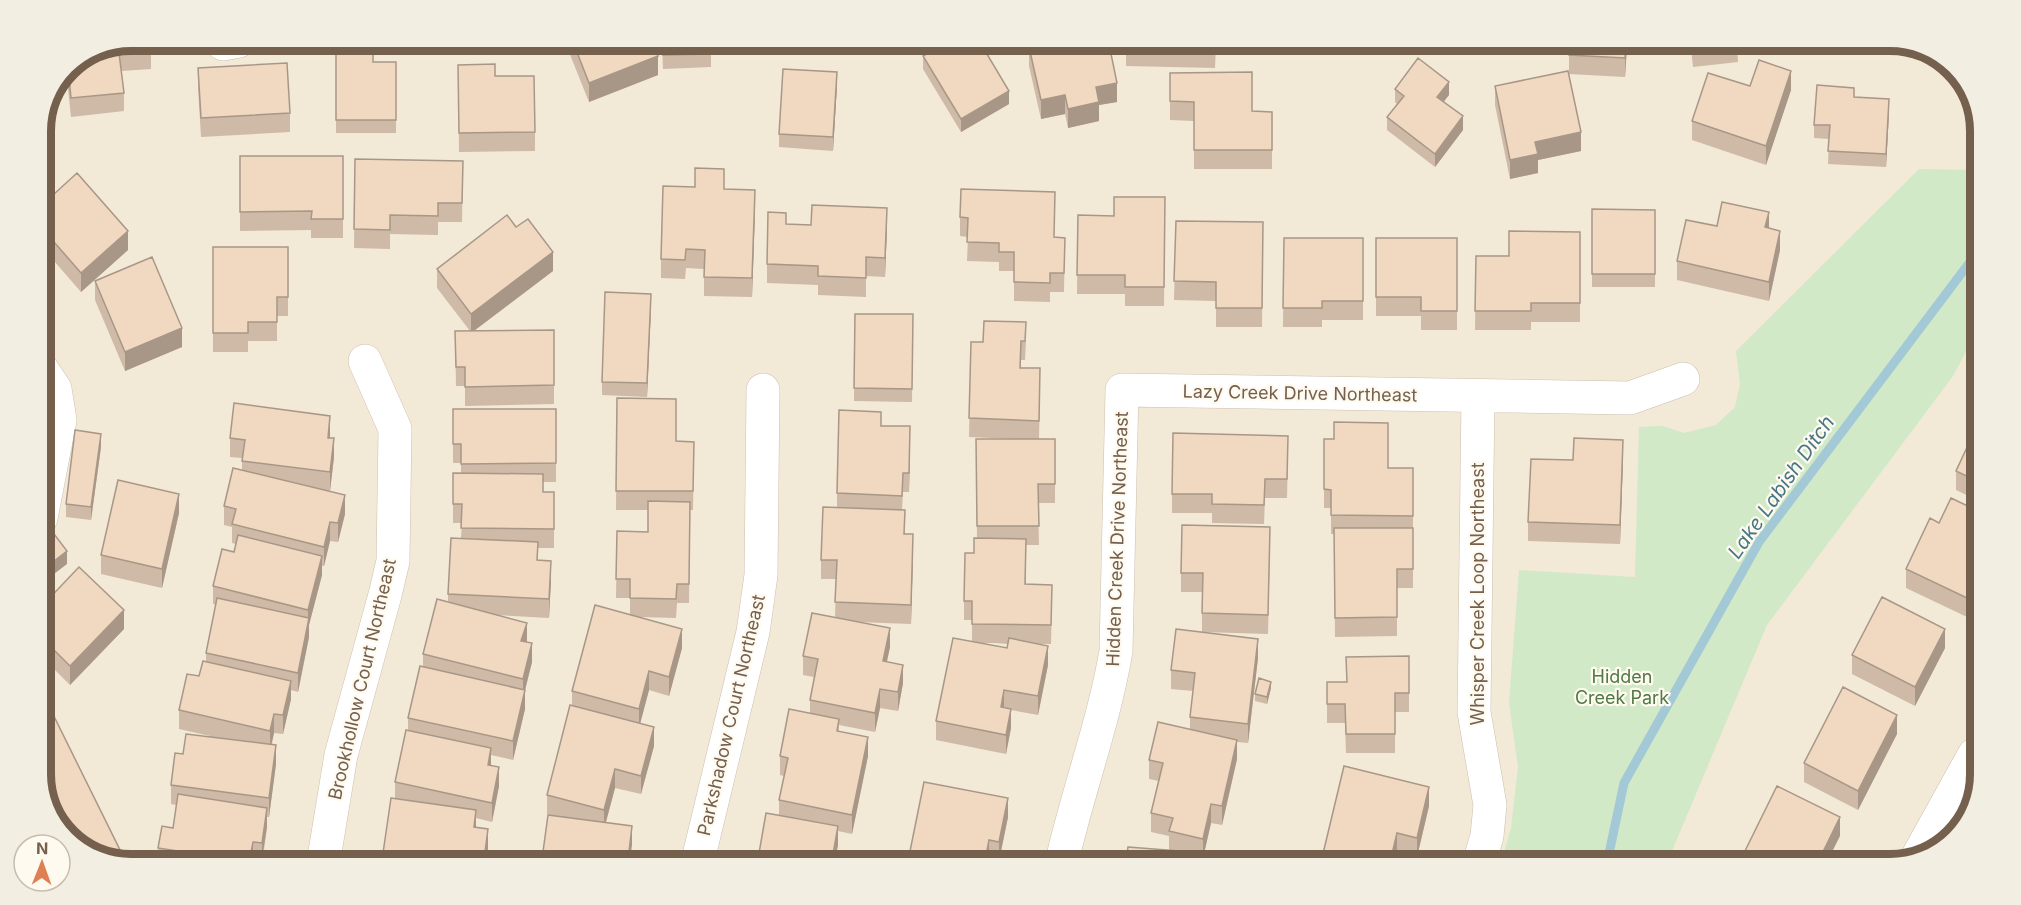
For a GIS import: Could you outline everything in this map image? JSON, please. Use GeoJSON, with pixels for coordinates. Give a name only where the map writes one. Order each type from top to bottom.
{"type":"FeatureCollection","features":[{"type":"Feature","properties":{"kind":"street","name":"Brookhollow Court Northeast"},"geometry":{"type":"LineString","coordinates":[[325,854],[341,755],[393,561],[395,429],[365,361]]}},
{"type":"Feature","properties":{"kind":"street","name":"Lazy Creek Drive Northeast"},"geometry":{"type":"LineString","coordinates":[[1122,390],[1630,398],[1683,379]]}},
{"type":"Feature","properties":{"kind":"street"},"geometry":{"type":"LineString","coordinates":[[51,384],[55,390],[60,420],[51,466]]}},
{"type":"Feature","properties":{"kind":"street","name":"Parkshadow Court Northeast"},"geometry":{"type":"LineString","coordinates":[[699,854],[753,632],[761,575],[763,390]]}},
{"type":"Feature","properties":{"kind":"street","name":"Hidden Creek Drive Northeast"},"geometry":{"type":"LineString","coordinates":[[1064,854],[1110,685],[1116,651],[1122,390]]}},
{"type":"Feature","properties":{"kind":"street","name":"Whisper Creek Loop Northeast"},"geometry":{"type":"LineString","coordinates":[[1478,396],[1474,712],[1490,805],[1487,836],[1482,854]]}},
{"type":"Feature","properties":{"kind":"street"},"geometry":{"type":"LineString","coordinates":[[1923,847],[1970,762]]}},
{"type":"Feature","properties":{"kind":"shaded area"},"geometry":{"type":"Polygon","coordinates":[[[131,51],[1890,51],[1920,57],[1939,68],[1953,82],[1966,105],[1970,126],[1970,774],[1964,804],[1953,823],[1943,834],[1916,850],[1890,854],[131,854],[101,848],[81,836],[55,799],[51,779],[51,126],[57,101],[65,87],[87,65],[101,57],[131,51]]]}},
{"type":"Feature","properties":{"kind":"green space","name":"Hidden Creek Park"},"geometry":{"type":"Polygon","coordinates":[[[1919,169],[1970,170],[1970,344],[1953,376],[1767,625],[1671,854],[1504,854],[1511,828],[1518,767],[1509,703],[1519,570],[1635,577],[1639,427],[1663,426],[1684,433],[1716,425],[1735,407],[1740,384],[1736,351],[1919,169]]]}},
{"type":"Feature","properties":{"kind":"building"},"geometry":{"type":"Polygon","coordinates":[[[140,51],[119,53],[124,93],[71,98],[69,82],[87,65],[101,57],[116,53],[140,51]]]}},
{"type":"Feature","properties":{"kind":"building"},"geometry":{"type":"Polygon","coordinates":[[[577,51],[656,51],[658,56],[589,83],[577,51]]]}},
{"type":"Feature","properties":{"kind":"building"},"geometry":{"type":"Polygon","coordinates":[[[663,51],[711,51],[711,54],[663,55],[663,51]]]}},
{"type":"Feature","properties":{"kind":"building"},"geometry":{"type":"Polygon","coordinates":[[[932,51],[985,51],[1009,91],[961,119],[923,56],[932,51]]]}},
{"type":"Feature","properties":{"kind":"building"},"geometry":{"type":"Polygon","coordinates":[[[1030,51],[1110,51],[1117,83],[1096,87],[1099,102],[1068,109],[1065,95],[1041,100],[1030,51]]]}},
{"type":"Feature","properties":{"kind":"building"},"geometry":{"type":"Polygon","coordinates":[[[1569,51],[1626,51],[1625,58],[1569,55],[1569,51]]]}},
{"type":"Feature","properties":{"kind":"building"},"geometry":{"type":"Polygon","coordinates":[[[1693,51],[1720,51],[1693,54],[1693,51]]]}},
{"type":"Feature","properties":{"kind":"building"},"geometry":{"type":"Polygon","coordinates":[[[373,53],[373,62],[396,62],[396,120],[336,120],[336,54],[373,53]]]}},
{"type":"Feature","properties":{"kind":"building"},"geometry":{"type":"Polygon","coordinates":[[[1418,58],[1449,82],[1437,97],[1463,116],[1435,154],[1387,117],[1404,96],[1395,89],[1418,58]]]}},
{"type":"Feature","properties":{"kind":"building"},"geometry":{"type":"Polygon","coordinates":[[[1759,60],[1791,71],[1766,146],[1692,121],[1708,73],[1750,86],[1759,60]]]}},
{"type":"Feature","properties":{"kind":"building"},"geometry":{"type":"Polygon","coordinates":[[[287,63],[290,113],[201,118],[198,68],[287,63]]]}},
{"type":"Feature","properties":{"kind":"building"},"geometry":{"type":"Polygon","coordinates":[[[495,64],[495,76],[534,76],[535,132],[459,133],[458,65],[495,64]]]}},
{"type":"Feature","properties":{"kind":"building"},"geometry":{"type":"Polygon","coordinates":[[[783,69],[837,72],[833,137],[779,134],[783,69]]]}},
{"type":"Feature","properties":{"kind":"building"},"geometry":{"type":"Polygon","coordinates":[[[1568,71],[1581,132],[1535,142],[1538,154],[1510,160],[1495,86],[1568,71]]]}},
{"type":"Feature","properties":{"kind":"building"},"geometry":{"type":"Polygon","coordinates":[[[1252,72],[1252,111],[1272,112],[1272,150],[1194,150],[1194,102],[1170,101],[1170,73],[1252,72]]]}},
{"type":"Feature","properties":{"kind":"building"},"geometry":{"type":"Polygon","coordinates":[[[1817,85],[1854,88],[1854,97],[1889,99],[1886,154],[1828,151],[1830,125],[1814,125],[1817,85]]]}},
{"type":"Feature","properties":{"kind":"building"},"geometry":{"type":"Polygon","coordinates":[[[240,156],[343,156],[343,219],[311,219],[312,211],[240,212],[240,156]]]}},
{"type":"Feature","properties":{"kind":"building"},"geometry":{"type":"Polygon","coordinates":[[[355,159],[463,161],[462,203],[438,203],[438,216],[390,215],[390,230],[354,229],[355,159]]]}},
{"type":"Feature","properties":{"kind":"building"},"geometry":{"type":"Polygon","coordinates":[[[695,168],[724,169],[724,189],[755,190],[752,278],[704,277],[705,250],[686,249],[685,260],[661,259],[663,186],[695,187],[695,168]]]}},
{"type":"Feature","properties":{"kind":"building"},"geometry":{"type":"Polygon","coordinates":[[[77,173],[128,231],[81,273],[51,238],[51,197],[77,173]]]}},
{"type":"Feature","properties":{"kind":"building"},"geometry":{"type":"Polygon","coordinates":[[[961,189],[1055,192],[1054,237],[1065,238],[1064,273],[1050,273],[1050,283],[1014,282],[1014,252],[999,252],[999,243],[967,242],[968,218],[960,217],[961,189]]]}},
{"type":"Feature","properties":{"kind":"building"},"geometry":{"type":"Polygon","coordinates":[[[1114,197],[1165,197],[1164,287],[1125,287],[1125,275],[1077,275],[1078,215],[1114,216],[1114,197]]]}},
{"type":"Feature","properties":{"kind":"building"},"geometry":{"type":"Polygon","coordinates":[[[1722,202],[1769,212],[1765,227],[1780,231],[1769,282],[1677,261],[1686,220],[1717,226],[1722,202]]]}},
{"type":"Feature","properties":{"kind":"building"},"geometry":{"type":"Polygon","coordinates":[[[812,205],[887,208],[885,258],[866,257],[866,278],[818,276],[818,266],[767,264],[768,212],[786,213],[786,224],[811,225],[812,205]]]}},
{"type":"Feature","properties":{"kind":"building"},"geometry":{"type":"Polygon","coordinates":[[[1592,209],[1655,210],[1655,274],[1592,274],[1592,209]]]}},
{"type":"Feature","properties":{"kind":"building"},"geometry":{"type":"Polygon","coordinates":[[[507,215],[516,227],[528,219],[553,252],[471,314],[437,269],[507,215]]]}},
{"type":"Feature","properties":{"kind":"building"},"geometry":{"type":"Polygon","coordinates":[[[1176,221],[1263,222],[1262,308],[1216,308],[1216,282],[1174,281],[1176,221]]]}},
{"type":"Feature","properties":{"kind":"building"},"geometry":{"type":"Polygon","coordinates":[[[1509,231],[1580,232],[1580,303],[1531,303],[1531,311],[1475,311],[1476,256],[1509,256],[1509,231]]]}},
{"type":"Feature","properties":{"kind":"building"},"geometry":{"type":"Polygon","coordinates":[[[1284,238],[1363,238],[1363,301],[1322,301],[1322,308],[1283,308],[1284,238]]]}},
{"type":"Feature","properties":{"kind":"building"},"geometry":{"type":"Polygon","coordinates":[[[1376,238],[1457,238],[1457,311],[1421,311],[1421,297],[1376,297],[1376,238]]]}},
{"type":"Feature","properties":{"kind":"building"},"geometry":{"type":"Polygon","coordinates":[[[213,247],[288,247],[288,297],[277,297],[277,322],[248,322],[248,333],[213,333],[213,247]]]}},
{"type":"Feature","properties":{"kind":"building"},"geometry":{"type":"Polygon","coordinates":[[[152,257],[182,328],[125,352],[95,281],[152,257]]]}},
{"type":"Feature","properties":{"kind":"building"},"geometry":{"type":"Polygon","coordinates":[[[605,292],[651,294],[647,383],[602,382],[605,292]]]}},
{"type":"Feature","properties":{"kind":"building"},"geometry":{"type":"Polygon","coordinates":[[[855,314],[913,314],[912,389],[854,388],[855,314]]]}},
{"type":"Feature","properties":{"kind":"building"},"geometry":{"type":"Polygon","coordinates":[[[984,321],[1026,322],[1025,341],[1021,341],[1020,368],[1040,368],[1039,421],[969,418],[971,342],[983,342],[984,321]]]}},
{"type":"Feature","properties":{"kind":"building"},"geometry":{"type":"Polygon","coordinates":[[[554,330],[554,385],[465,387],[465,367],[456,367],[455,331],[554,330]]]}},
{"type":"Feature","properties":{"kind":"building"},"geometry":{"type":"Polygon","coordinates":[[[617,398],[676,399],[676,441],[694,442],[693,491],[616,491],[617,398]]]}},
{"type":"Feature","properties":{"kind":"building"},"geometry":{"type":"Polygon","coordinates":[[[234,403],[330,416],[328,438],[334,438],[330,472],[242,461],[245,440],[230,438],[234,403]]]}},
{"type":"Feature","properties":{"kind":"building"},"geometry":{"type":"Polygon","coordinates":[[[453,409],[556,409],[556,463],[461,464],[461,444],[453,444],[453,409]]]}},
{"type":"Feature","properties":{"kind":"building"},"geometry":{"type":"Polygon","coordinates":[[[839,410],[881,412],[881,426],[910,426],[909,473],[903,473],[902,496],[837,493],[839,410]]]}},
{"type":"Feature","properties":{"kind":"building"},"geometry":{"type":"Polygon","coordinates":[[[1334,422],[1388,423],[1388,468],[1413,468],[1413,516],[1331,515],[1331,490],[1324,489],[1324,439],[1334,439],[1334,422]]]}},
{"type":"Feature","properties":{"kind":"building"},"geometry":{"type":"Polygon","coordinates":[[[75,430],[101,434],[91,507],[66,504],[75,430]]]}},
{"type":"Feature","properties":{"kind":"building"},"geometry":{"type":"Polygon","coordinates":[[[1173,433],[1288,436],[1287,479],[1265,479],[1264,505],[1212,504],[1212,494],[1172,494],[1173,433]]]}},
{"type":"Feature","properties":{"kind":"building"},"geometry":{"type":"Polygon","coordinates":[[[1574,438],[1623,440],[1620,525],[1528,522],[1531,459],[1573,460],[1574,438]]]}},
{"type":"Feature","properties":{"kind":"building"},"geometry":{"type":"Polygon","coordinates":[[[976,439],[1055,439],[1055,484],[1038,484],[1039,526],[977,526],[976,439]]]}},
{"type":"Feature","properties":{"kind":"building"},"geometry":{"type":"Polygon","coordinates":[[[1970,441],[1970,478],[1956,471],[1970,441]]]}},
{"type":"Feature","properties":{"kind":"building"},"geometry":{"type":"Polygon","coordinates":[[[233,468],[345,495],[338,523],[330,522],[324,547],[232,524],[236,509],[224,506],[233,468]]]}},
{"type":"Feature","properties":{"kind":"building"},"geometry":{"type":"Polygon","coordinates":[[[453,473],[543,474],[543,492],[554,492],[554,529],[461,528],[462,504],[453,504],[453,473]]]}},
{"type":"Feature","properties":{"kind":"building"},"geometry":{"type":"Polygon","coordinates":[[[118,480],[179,494],[162,569],[101,555],[118,480]]]}},
{"type":"Feature","properties":{"kind":"building"},"geometry":{"type":"Polygon","coordinates":[[[1951,498],[1970,507],[1970,592],[1967,598],[1906,569],[1930,518],[1939,523],[1951,498]]]}},
{"type":"Feature","properties":{"kind":"building"},"geometry":{"type":"Polygon","coordinates":[[[648,501],[690,502],[689,584],[677,584],[676,599],[630,598],[630,579],[616,579],[617,531],[648,532],[648,501]]]}},
{"type":"Feature","properties":{"kind":"building"},"geometry":{"type":"Polygon","coordinates":[[[823,507],[905,510],[904,534],[913,534],[911,605],[835,602],[837,560],[821,560],[823,507]]]}},
{"type":"Feature","properties":{"kind":"building"},"geometry":{"type":"Polygon","coordinates":[[[1182,525],[1270,527],[1268,615],[1202,613],[1203,573],[1181,573],[1182,525]]]}},
{"type":"Feature","properties":{"kind":"building"},"geometry":{"type":"Polygon","coordinates":[[[1334,528],[1413,528],[1413,569],[1397,569],[1397,617],[1335,618],[1334,528]]]}},
{"type":"Feature","properties":{"kind":"building"},"geometry":{"type":"Polygon","coordinates":[[[51,530],[67,551],[51,563],[51,530]]]}},
{"type":"Feature","properties":{"kind":"building"},"geometry":{"type":"Polygon","coordinates":[[[238,535],[322,556],[308,610],[213,586],[222,549],[234,552],[238,535]]]}},
{"type":"Feature","properties":{"kind":"building"},"geometry":{"type":"Polygon","coordinates":[[[451,538],[538,542],[537,560],[551,561],[549,599],[448,594],[451,538]]]}},
{"type":"Feature","properties":{"kind":"building"},"geometry":{"type":"Polygon","coordinates":[[[974,538],[1026,539],[1025,584],[1052,585],[1051,625],[972,624],[972,601],[964,601],[965,553],[974,553],[974,538]]]}},
{"type":"Feature","properties":{"kind":"building"},"geometry":{"type":"Polygon","coordinates":[[[79,567],[124,610],[70,666],[51,647],[51,596],[79,567]]]}},
{"type":"Feature","properties":{"kind":"building"},"geometry":{"type":"Polygon","coordinates":[[[1882,597],[1945,629],[1915,687],[1852,655],[1882,597]]]}},
{"type":"Feature","properties":{"kind":"building"},"geometry":{"type":"Polygon","coordinates":[[[217,598],[309,618],[298,673],[206,653],[217,598]]]}},
{"type":"Feature","properties":{"kind":"building"},"geometry":{"type":"Polygon","coordinates":[[[437,599],[527,623],[521,641],[532,643],[523,679],[423,654],[437,599]]]}},
{"type":"Feature","properties":{"kind":"building"},"geometry":{"type":"Polygon","coordinates":[[[595,605],[682,629],[669,677],[649,671],[639,709],[572,691],[595,605]]]}},
{"type":"Feature","properties":{"kind":"building"},"geometry":{"type":"Polygon","coordinates":[[[812,613],[890,628],[883,661],[903,665],[898,692],[880,689],[875,713],[810,700],[818,659],[803,656],[812,613]]]}},
{"type":"Feature","properties":{"kind":"building"},"geometry":{"type":"Polygon","coordinates":[[[1176,629],[1258,639],[1248,724],[1190,717],[1195,673],[1171,670],[1176,629]]]}},
{"type":"Feature","properties":{"kind":"building"},"geometry":{"type":"Polygon","coordinates":[[[953,638],[1007,648],[1009,638],[1048,646],[1038,696],[1004,690],[1001,707],[1011,709],[1006,735],[936,721],[953,638]]]}},
{"type":"Feature","properties":{"kind":"building"},"geometry":{"type":"Polygon","coordinates":[[[1409,656],[1409,693],[1395,693],[1395,734],[1346,734],[1345,704],[1327,704],[1327,682],[1347,682],[1346,657],[1409,656]]]}},
{"type":"Feature","properties":{"kind":"building"},"geometry":{"type":"Polygon","coordinates":[[[203,661],[291,681],[283,715],[274,714],[270,731],[179,710],[187,674],[199,676],[203,661]]]}},
{"type":"Feature","properties":{"kind":"building"},"geometry":{"type":"Polygon","coordinates":[[[420,666],[525,690],[513,741],[408,718],[420,666]]]}},
{"type":"Feature","properties":{"kind":"building"},"geometry":{"type":"Polygon","coordinates":[[[1259,678],[1271,682],[1267,697],[1255,694],[1259,678]]]}},
{"type":"Feature","properties":{"kind":"building"},"geometry":{"type":"Polygon","coordinates":[[[1843,687],[1897,715],[1858,791],[1804,763],[1843,687]]]}},
{"type":"Feature","properties":{"kind":"building"},"geometry":{"type":"Polygon","coordinates":[[[570,705],[654,727],[641,776],[615,769],[604,810],[547,795],[570,705]]]}},
{"type":"Feature","properties":{"kind":"building"},"geometry":{"type":"Polygon","coordinates":[[[789,709],[839,719],[837,731],[868,737],[852,815],[779,800],[788,758],[780,756],[789,709]]]}},
{"type":"Feature","properties":{"kind":"building"},"geometry":{"type":"Polygon","coordinates":[[[51,710],[121,853],[91,843],[71,827],[55,800],[51,779],[51,710]]]}},
{"type":"Feature","properties":{"kind":"building"},"geometry":{"type":"Polygon","coordinates":[[[1158,722],[1237,740],[1222,806],[1211,804],[1203,839],[1169,831],[1173,818],[1151,813],[1163,763],[1149,760],[1158,722]]]}},
{"type":"Feature","properties":{"kind":"building"},"geometry":{"type":"Polygon","coordinates":[[[406,730],[491,748],[488,765],[499,767],[492,803],[395,782],[406,730]]]}},
{"type":"Feature","properties":{"kind":"building"},"geometry":{"type":"Polygon","coordinates":[[[186,734],[276,745],[269,798],[171,785],[175,753],[183,754],[186,734]]]}},
{"type":"Feature","properties":{"kind":"building"},"geometry":{"type":"Polygon","coordinates":[[[1344,766],[1429,787],[1417,838],[1397,833],[1392,854],[1323,854],[1344,766]]]}},
{"type":"Feature","properties":{"kind":"building"},"geometry":{"type":"Polygon","coordinates":[[[924,782],[1008,798],[999,842],[989,840],[986,854],[909,854],[924,782]]]}},
{"type":"Feature","properties":{"kind":"building"},"geometry":{"type":"Polygon","coordinates":[[[1777,786],[1840,817],[1822,854],[1743,854],[1777,786]]]}},
{"type":"Feature","properties":{"kind":"building"},"geometry":{"type":"Polygon","coordinates":[[[178,794],[267,808],[262,843],[253,842],[251,854],[197,854],[158,848],[162,826],[173,828],[178,794]]]}},
{"type":"Feature","properties":{"kind":"building"},"geometry":{"type":"Polygon","coordinates":[[[391,798],[476,810],[474,827],[488,829],[485,854],[383,853],[391,798]]]}},
{"type":"Feature","properties":{"kind":"building"},"geometry":{"type":"Polygon","coordinates":[[[766,813],[838,826],[833,854],[759,854],[766,813]]]}},
{"type":"Feature","properties":{"kind":"building"},"geometry":{"type":"Polygon","coordinates":[[[548,815],[632,826],[629,854],[543,854],[548,815]]]}},
{"type":"Feature","properties":{"kind":"building"},"geometry":{"type":"Polygon","coordinates":[[[1128,847],[1192,852],[1192,854],[1127,854],[1128,847]]]}},
{"type":"Feature","properties":{"kind":"waterway","name":"Lake Labish Ditch"},"geometry":{"type":"LineString","coordinates":[[1609,854],[1624,783],[1759,542],[1970,262]]}}]}
